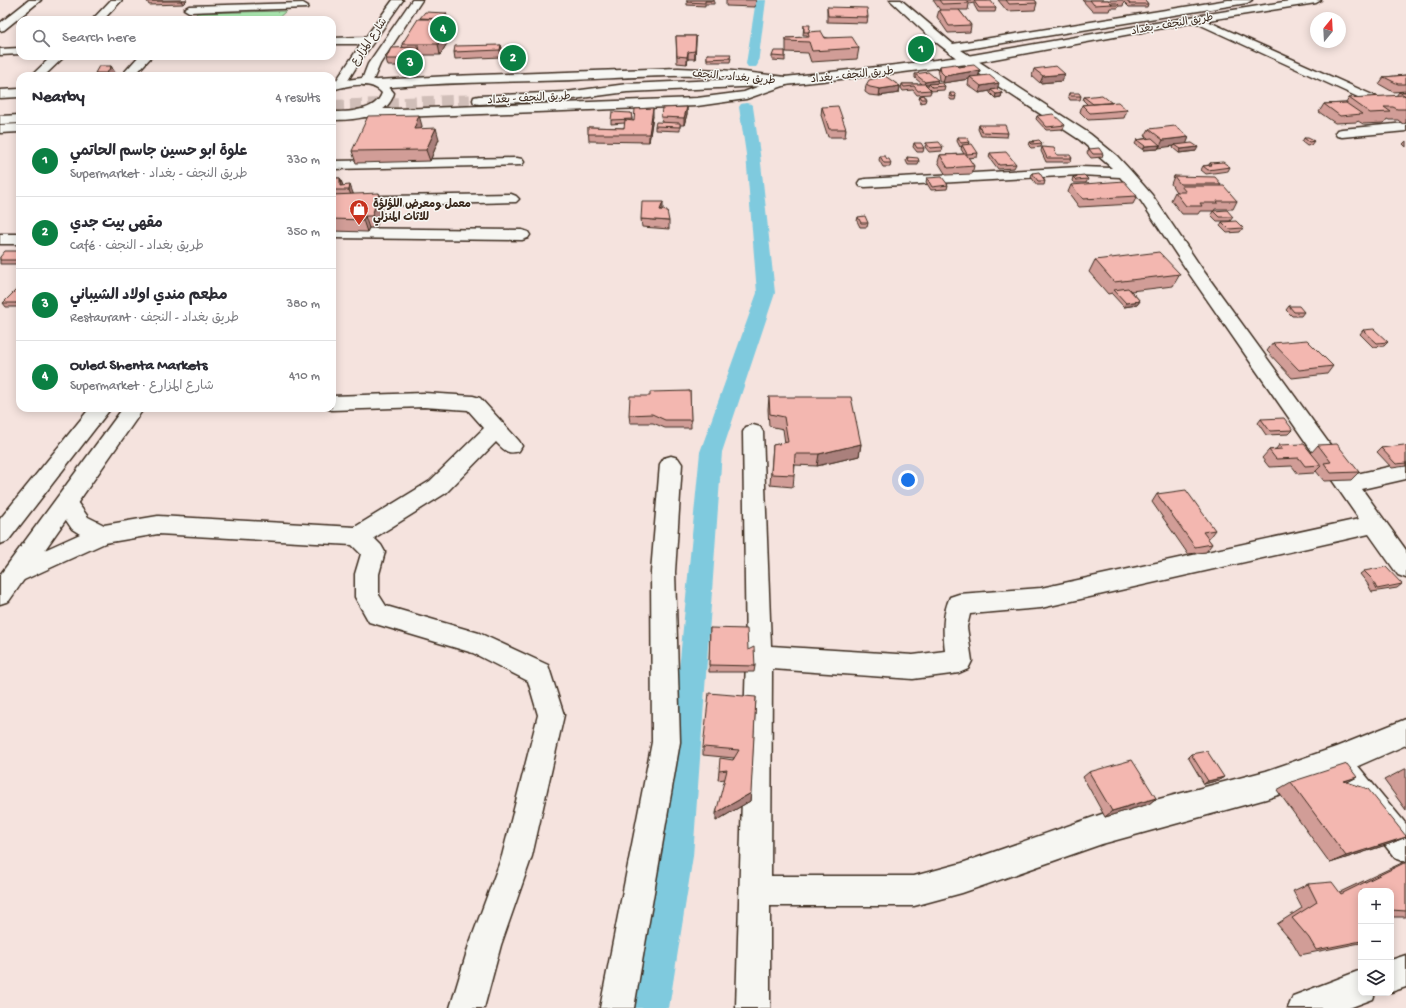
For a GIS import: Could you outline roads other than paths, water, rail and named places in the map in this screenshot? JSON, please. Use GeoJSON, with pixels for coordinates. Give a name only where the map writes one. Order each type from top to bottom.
{"type":"FeatureCollection","features":[{"type":"Feature","properties":{"kind":"street"},"geometry":{"type":"LineString","coordinates":[[0,28],[36,0]]}},
{"type":"Feature","properties":{"kind":"street"},"geometry":{"type":"LineString","coordinates":[[101,16],[117,0]]}},
{"type":"Feature","properties":{"kind":"street"},"geometry":{"type":"LineString","coordinates":[[197,0],[187,12],[305,3]]}},
{"type":"Feature","properties":{"kind":"street","name":"شارع المزارع"},"geometry":{"type":"LineString","coordinates":[[336,84],[398,0]]}},
{"type":"Feature","properties":{"kind":"street","name":"شارع المزارع"},"geometry":{"type":"LineString","coordinates":[[372,83],[374,64],[417,0]]}},
{"type":"Feature","properties":{"kind":"street"},"geometry":{"type":"LineString","coordinates":[[895,0],[967,60],[1085,136],[1112,159],[1125,173],[1147,198],[1198,275],[1406,568]]}},
{"type":"Feature","properties":{"kind":"street"},"geometry":{"type":"LineString","coordinates":[[951,48],[1247,0]]}},
{"type":"Feature","properties":{"kind":"street","name":"طريق النجف - بغداد"},"geometry":{"type":"LineString","coordinates":[[478,95],[566,96],[627,88],[785,81],[860,74],[967,60],[1196,19],[1316,0]]}},
{"type":"Feature","properties":{"kind":"street"},"geometry":{"type":"LineString","coordinates":[[294,15],[305,3]]}},
{"type":"Feature","properties":{"kind":"street"},"geometry":{"type":"LineString","coordinates":[[1196,19],[1402,111]]}},
{"type":"Feature","properties":{"kind":"street"},"geometry":{"type":"LineString","coordinates":[[336,41],[369,40]]}},
{"type":"Feature","properties":{"kind":"street"},"geometry":{"type":"LineString","coordinates":[[0,52],[16,51]]}},
{"type":"Feature","properties":{"kind":"street"},"geometry":{"type":"LineString","coordinates":[[41,72],[55,60]]}},
{"type":"Feature","properties":{"kind":"street"},"geometry":{"type":"LineString","coordinates":[[131,72],[142,60]]}},
{"type":"Feature","properties":{"kind":"street","name":"طريق بغداد - النجف"},"geometry":{"type":"LineString","coordinates":[[336,85],[690,71],[738,74],[785,81]]}},
{"type":"Feature","properties":{"kind":"street","name":"طريق بغداد - النجف"},"geometry":{"type":"LineString","coordinates":[[362,113],[697,102],[746,95],[785,81]]}},
{"type":"Feature","properties":{"kind":"street"},"geometry":{"type":"LineString","coordinates":[[338,120],[377,107],[386,100],[388,96],[386,89],[372,83]]}},
{"type":"Feature","properties":{"kind":"street"},"geometry":{"type":"LineString","coordinates":[[0,94],[16,93]]}},
{"type":"Feature","properties":{"kind":"street"},"geometry":{"type":"LineString","coordinates":[[7,107],[16,107]]}},
{"type":"Feature","properties":{"kind":"street"},"geometry":{"type":"LineString","coordinates":[[0,120],[16,119]]}},
{"type":"Feature","properties":{"kind":"street"},"geometry":{"type":"LineString","coordinates":[[1342,133],[1406,127]]}},
{"type":"Feature","properties":{"kind":"street"},"geometry":{"type":"LineString","coordinates":[[0,129],[16,128]]}},
{"type":"Feature","properties":{"kind":"street"},"geometry":{"type":"LineString","coordinates":[[336,165],[517,162]]}},
{"type":"Feature","properties":{"kind":"street"},"geometry":{"type":"LineString","coordinates":[[865,183],[1079,171],[1125,173]]}},
{"type":"Feature","properties":{"kind":"street"},"geometry":{"type":"LineString","coordinates":[[336,202],[511,199]]}},
{"type":"Feature","properties":{"kind":"street"},"geometry":{"type":"LineString","coordinates":[[336,233],[522,235]]}},
{"type":"Feature","properties":{"kind":"street"},"geometry":{"type":"LineString","coordinates":[[0,239],[16,239]]}},
{"type":"Feature","properties":{"kind":"street"},"geometry":{"type":"LineString","coordinates":[[336,404],[424,400],[473,403],[512,446]]}},
{"type":"Feature","properties":{"kind":"street"},"geometry":{"type":"LineString","coordinates":[[0,535],[98,412]]}},
{"type":"Feature","properties":{"kind":"street"},"geometry":{"type":"LineString","coordinates":[[0,594],[131,412]]}},
{"type":"Feature","properties":{"kind":"street"},"geometry":{"type":"LineString","coordinates":[[15,574],[100,535],[158,525],[358,536],[438,487],[496,429]]}},
{"type":"Feature","properties":{"kind":"street"},"geometry":{"type":"LineString","coordinates":[[753,432],[759,657],[753,1008]]}},
{"type":"Feature","properties":{"kind":"street"},"geometry":{"type":"LineString","coordinates":[[616,1008],[666,742],[663,572],[671,464]]}},
{"type":"Feature","properties":{"kind":"street"},"geometry":{"type":"LineString","coordinates":[[1347,484],[1406,471]]}},
{"type":"Feature","properties":{"kind":"street"},"geometry":{"type":"LineString","coordinates":[[66,504],[80,523],[100,535]]}},
{"type":"Feature","properties":{"kind":"street"},"geometry":{"type":"LineString","coordinates":[[759,657],[913,667],[959,661],[955,627],[959,604],[1041,598],[1374,524]]}},
{"type":"Feature","properties":{"kind":"street"},"geometry":{"type":"LineString","coordinates":[[358,536],[373,552],[366,574],[367,597],[378,614],[479,644],[539,674],[551,715],[517,856],[485,945],[467,1008]]}},
{"type":"Feature","properties":{"kind":"street"},"geometry":{"type":"LineString","coordinates":[[755,891],[914,890],[962,878],[1102,829],[1266,786],[1336,761],[1406,732]]}},
{"type":"Feature","properties":{"kind":"street"},"geometry":{"type":"LineString","coordinates":[[1336,761],[1406,847]]}},
{"type":"Feature","properties":{"kind":"street"},"geometry":{"type":"LineString","coordinates":[[1394,975],[1406,971]]}},
{"type":"Feature","properties":{"kind":"street"},"geometry":{"type":"LineString","coordinates":[[1305,1008],[1358,988]]}},
{"type":"Feature","properties":{"kind":"waterway"},"geometry":{"type":"LineString","coordinates":[[752,64],[761,0]]}},
{"type":"Feature","properties":{"kind":"waterway"},"geometry":{"type":"LineString","coordinates":[[651,1008],[677,856],[711,452],[766,293],[753,154],[746,107]]}},
{"type":"Feature","properties":{"kind":"tunnel"},"geometry":{"type":"LineString","coordinates":[[336,106],[479,100]]}},
{"type":"Feature","properties":{"kind":"place","name":"Ouled Shenta Markets"},"geometry":{"type":"Point","coordinates":[443,29]}},
{"type":"Feature","properties":{"kind":"place","name":"علوة ابو حسين جاسم الحاتمي"},"geometry":{"type":"Point","coordinates":[921,49]}},
{"type":"Feature","properties":{"kind":"place","name":"مقهى بيت جدي"},"geometry":{"type":"Point","coordinates":[513,58]}},
{"type":"Feature","properties":{"kind":"place","name":"مطعم مندي اولاد الشيباني"},"geometry":{"type":"Point","coordinates":[410,63]}},
{"type":"Feature","properties":{"kind":"place","name":"معمل ومعرض اللؤلؤة للاثاث المنزلي"},"geometry":{"type":"Point","coordinates":[359,226]}}]}
